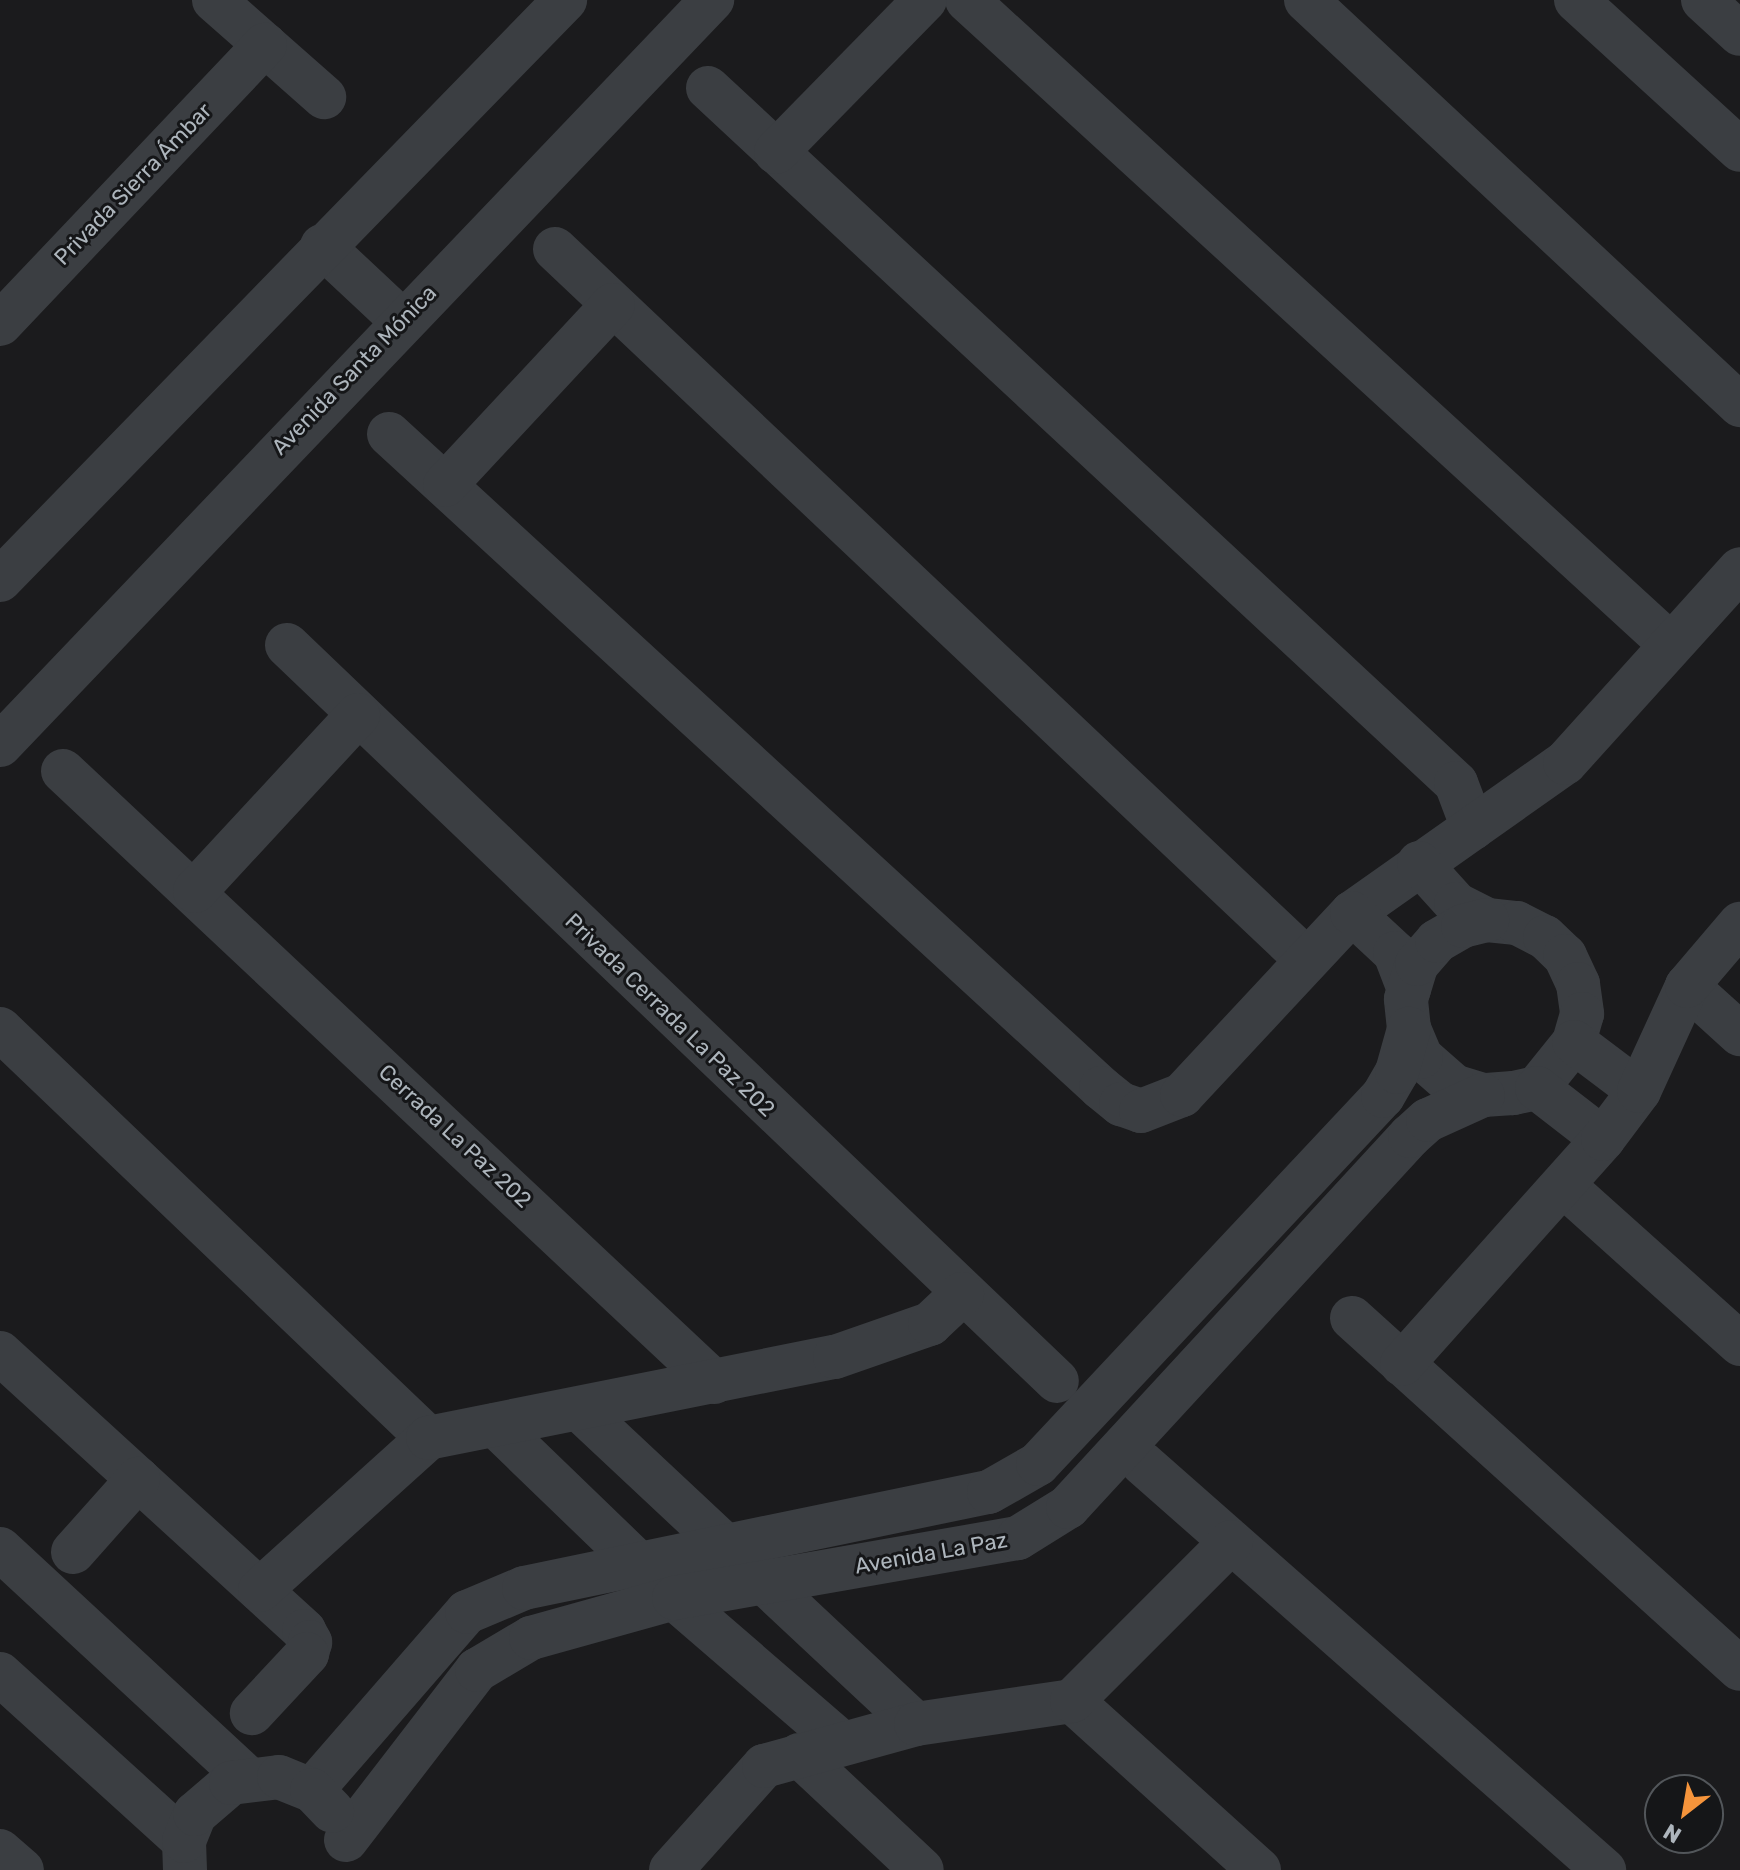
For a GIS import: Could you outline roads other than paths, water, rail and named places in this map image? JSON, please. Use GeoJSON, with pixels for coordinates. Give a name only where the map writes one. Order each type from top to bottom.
{"type":"FeatureCollection","features":[{"type":"Feature","properties":{"kind":"street"},"geometry":{"type":"LineString","coordinates":[[214,0],[324,97]]}},
{"type":"Feature","properties":{"kind":"street"},"geometry":{"type":"LineString","coordinates":[[0,580],[322,246],[565,0]]}},
{"type":"Feature","properties":{"kind":"street","name":"Avenida Santa Mónica"},"geometry":{"type":"LineString","coordinates":[[0,745],[401,320],[712,0]]}},
{"type":"Feature","properties":{"kind":"street"},"geometry":{"type":"LineString","coordinates":[[776,152],[925,0]]}},
{"type":"Feature","properties":{"kind":"street"},"geometry":{"type":"LineString","coordinates":[[967,0],[1670,644]]}},
{"type":"Feature","properties":{"kind":"street"},"geometry":{"type":"LineString","coordinates":[[1306,0],[1740,405]]}},
{"type":"Feature","properties":{"kind":"street"},"geometry":{"type":"LineString","coordinates":[[1576,0],[1740,150]]}},
{"type":"Feature","properties":{"kind":"street"},"geometry":{"type":"LineString","coordinates":[[1703,0],[1740,34]]}},
{"type":"Feature","properties":{"kind":"street","name":"Privada Sierra Ámbar"},"geometry":{"type":"LineString","coordinates":[[0,324],[265,45]]}},
{"type":"Feature","properties":{"kind":"street"},"geometry":{"type":"LineString","coordinates":[[708,88],[1456,783],[1473,828]]}},
{"type":"Feature","properties":{"kind":"street"},"geometry":{"type":"LineString","coordinates":[[322,246],[401,320]]}},
{"type":"Feature","properties":{"kind":"street"},"geometry":{"type":"LineString","coordinates":[[555,249],[1307,960]]}},
{"type":"Feature","properties":{"kind":"street"},"geometry":{"type":"LineString","coordinates":[[445,485],[613,305]]}},
{"type":"Feature","properties":{"kind":"street"},"geometry":{"type":"LineString","coordinates":[[389,434],[1121,1104],[1141,1111],[1182,1095],[1352,913],[1565,763],[1740,569]]}},
{"type":"Feature","properties":{"kind":"street","name":"Privada Cerrada La Paz 202"},"geometry":{"type":"LineString","coordinates":[[287,645],[962,1294],[1057,1381]]}},
{"type":"Feature","properties":{"kind":"street"},"geometry":{"type":"LineString","coordinates":[[195,891],[358,715]]}},
{"type":"Feature","properties":{"kind":"street","name":"Cerrada La Paz 202"},"geometry":{"type":"LineString","coordinates":[[63,771],[195,891],[714,1382]]}},
{"type":"Feature","properties":{"kind":"street"},"geometry":{"type":"LineString","coordinates":[[1419,863],[1456,904],[1487,920]]}},
{"type":"Feature","properties":{"kind":"street"},"geometry":{"type":"LineString","coordinates":[[312,1790],[467,1612],[524,1588],[721,1544],[989,1492],[1038,1464],[1383,1096],[1397,1072],[1409,1009],[1417,964],[1437,941],[1463,926],[1487,920],[1517,923],[1545,937],[1565,956],[1578,984],[1582,1014],[1574,1042],[1537,1088],[1483,1095],[1454,1086],[1421,1057],[1409,1009],[1395,953],[1352,913]]}},
{"type":"Feature","properties":{"kind":"street"},"geometry":{"type":"LineString","coordinates":[[1402,1364],[1603,1139],[1639,1091],[1687,986],[1740,924]]}},
{"type":"Feature","properties":{"kind":"street"},"geometry":{"type":"LineString","coordinates":[[1687,986],[1740,1034]]}},
{"type":"Feature","properties":{"kind":"street"},"geometry":{"type":"LineString","coordinates":[[0,1029],[428,1438]]}},
{"type":"Feature","properties":{"kind":"street"},"geometry":{"type":"LineString","coordinates":[[1574,1042],[1639,1091]]}},
{"type":"Feature","properties":{"kind":"street"},"geometry":{"type":"LineString","coordinates":[[1537,1088],[1603,1139]]}},
{"type":"Feature","properties":{"kind":"street","name":"Avenida La Paz"},"geometry":{"type":"LineString","coordinates":[[346,1855],[477,1670],[531,1638],[674,1598],[1018,1538],[1068,1507],[1410,1136],[1428,1120],[1483,1095]]}},
{"type":"Feature","properties":{"kind":"street"},"geometry":{"type":"LineString","coordinates":[[1563,1185],[1740,1344]]}},
{"type":"Feature","properties":{"kind":"street"},"geometry":{"type":"LineString","coordinates":[[260,1590],[428,1438],[714,1382],[896,1339],[930,1324],[962,1294]]}},
{"type":"Feature","properties":{"kind":"street"},"geometry":{"type":"LineString","coordinates":[[1352,1318],[1740,1669]]}},
{"type":"Feature","properties":{"kind":"street"},"geometry":{"type":"LineString","coordinates":[[0,1353],[260,1590],[310,1642],[307,1654],[252,1713]]}},
{"type":"Feature","properties":{"kind":"street"},"geometry":{"type":"LineString","coordinates":[[579,1409],[916,1724]]}},
{"type":"Feature","properties":{"kind":"street"},"geometry":{"type":"LineString","coordinates":[[495,1425],[674,1598],[842,1743]]}},
{"type":"Feature","properties":{"kind":"street"},"geometry":{"type":"LineString","coordinates":[[1142,1463],[1604,1870]]}},
{"type":"Feature","properties":{"kind":"street"},"geometry":{"type":"LineString","coordinates":[[73,1552],[138,1479]]}},
{"type":"Feature","properties":{"kind":"street"},"geometry":{"type":"LineString","coordinates":[[671,1870],[764,1766],[916,1724],[1072,1701],[1231,1542]]}},
{"type":"Feature","properties":{"kind":"street"},"geometry":{"type":"LineString","coordinates":[[0,1549],[247,1778]]}},
{"type":"Feature","properties":{"kind":"street"},"geometry":{"type":"LineString","coordinates":[[0,1674],[185,1855]]}},
{"type":"Feature","properties":{"kind":"street"},"geometry":{"type":"LineString","coordinates":[[1072,1701],[1259,1870]]}},
{"type":"Feature","properties":{"kind":"street"},"geometry":{"type":"LineString","coordinates":[[799,1755],[922,1870]]}},
{"type":"Feature","properties":{"kind":"street"},"geometry":{"type":"LineString","coordinates":[[185,1855],[195,1814],[214,1792],[247,1778],[279,1777],[312,1790],[335,1814],[346,1855]]}},
{"type":"Feature","properties":{"kind":"street"},"geometry":{"type":"LineString","coordinates":[[0,1851],[22,1870]]}}]}
